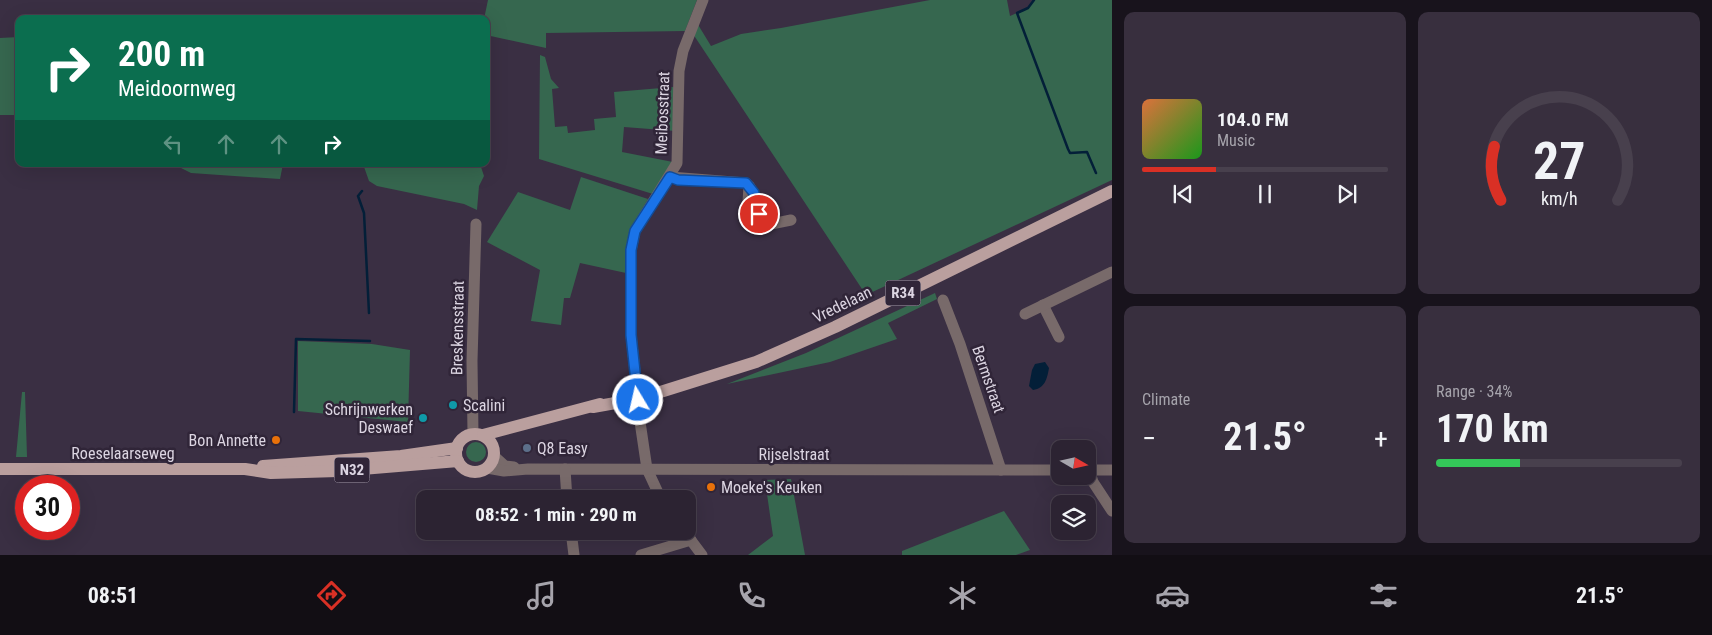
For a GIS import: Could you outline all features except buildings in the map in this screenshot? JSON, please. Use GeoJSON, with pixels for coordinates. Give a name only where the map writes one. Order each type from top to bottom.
{"type":"FeatureCollection","features":[{"type":"Feature","properties":{"kind":"main road","name":"Vredelaan"},"geometry":{"type":"LineString","coordinates":[[478,434],[637,396],[756,362],[835,327],[1112,191]]}},
{"type":"Feature","properties":{"kind":"main road"},"geometry":{"type":"LineString","coordinates":[[487,468],[494,452],[517,426]]}},
{"type":"Feature","properties":{"kind":"main road"},"geometry":{"type":"LineString","coordinates":[[458,461],[457,448],[462,438],[478,434]]}},
{"type":"Feature","properties":{"kind":"main road","name":"N32"},"geometry":{"type":"LineString","coordinates":[[478,434],[491,442],[494,452]]}},
{"type":"Feature","properties":{"kind":"main road","name":"Roeselaarseweg"},"geometry":{"type":"LineString","coordinates":[[245,469],[271,464],[401,456],[457,448]]}},
{"type":"Feature","properties":{"kind":"main road","name":"N32"},"geometry":{"type":"LineString","coordinates":[[458,461],[468,471],[474,472],[487,468]]}},
{"type":"Feature","properties":{"kind":"main road","name":"Roeselaarseweg"},"geometry":{"type":"LineString","coordinates":[[0,469],[245,469],[271,473],[338,471],[458,461]]}},
{"type":"Feature","properties":{"kind":"street","name":"Meibosstraat"},"geometry":{"type":"LineString","coordinates":[[637,396],[631,335],[631,250],[635,231],[677,163],[680,71],[683,51],[703,0]]}},
{"type":"Feature","properties":{"kind":"street"},"geometry":{"type":"LineString","coordinates":[[670,177],[678,180],[746,183],[749,186],[747,218],[749,224],[757,227],[791,220]]}},
{"type":"Feature","properties":{"kind":"street","name":"Breskensstraat"},"geometry":{"type":"LineString","coordinates":[[476,224],[472,361],[478,434]]}},
{"type":"Feature","properties":{"kind":"street"},"geometry":{"type":"LineString","coordinates":[[1025,314],[1112,272]]}},
{"type":"Feature","properties":{"kind":"street","name":"Bermstraat"},"geometry":{"type":"LineString","coordinates":[[943,300],[960,344],[1001,470]]}},
{"type":"Feature","properties":{"kind":"street"},"geometry":{"type":"LineString","coordinates":[[1043,305],[1059,337]]}},
{"type":"Feature","properties":{"kind":"street"},"geometry":{"type":"LineString","coordinates":[[639,415],[647,469],[657,490]]}},
{"type":"Feature","properties":{"kind":"street","name":"Rijselstraat"},"geometry":{"type":"LineString","coordinates":[[494,452],[505,466],[528,469],[1051,470]]}},
{"type":"Feature","properties":{"kind":"street","name":"Rijselstraat"},"geometry":{"type":"LineString","coordinates":[[487,468],[504,471],[528,469]]}},
{"type":"Feature","properties":{"kind":"street"},"geometry":{"type":"LineString","coordinates":[[566,470],[567,490]]}},
{"type":"Feature","properties":{"kind":"street"},"geometry":{"type":"LineString","coordinates":[[1096,470],[1112,470]]}},
{"type":"Feature","properties":{"kind":"street"},"geometry":{"type":"LineString","coordinates":[[1094,485],[1112,511]]}},
{"type":"Feature","properties":{"kind":"street"},"geometry":{"type":"LineString","coordinates":[[572,540],[574,555]]}},
{"type":"Feature","properties":{"kind":"street"},"geometry":{"type":"LineString","coordinates":[[642,555],[678,540]]}},
{"type":"Feature","properties":{"kind":"street"},"geometry":{"type":"LineString","coordinates":[[691,540],[702,555]]}},
{"type":"Feature","properties":{"kind":"green space"},"geometry":{"type":"Polygon","coordinates":[[[488,0],[697,0],[685,31],[546,33],[546,48],[490,36],[490,15],[485,15],[488,0]]]}},
{"type":"Feature","properties":{"kind":"green space"},"geometry":{"type":"Polygon","coordinates":[[[930,0],[1007,0],[1010,16],[1028,8],[1034,0],[1112,0],[1112,180],[866,295],[693,34],[697,23],[711,46],[741,34],[930,0]]]}},
{"type":"Feature","properties":{"kind":"green space"},"geometry":{"type":"Polygon","coordinates":[[[15,37],[15,115],[0,115],[0,38],[15,37]]]}},
{"type":"Feature","properties":{"kind":"green space"},"geometry":{"type":"Polygon","coordinates":[[[540,55],[545,57],[551,79],[559,88],[552,89],[555,127],[567,126],[568,133],[595,130],[594,119],[616,117],[614,92],[673,87],[676,90],[676,131],[624,127],[622,152],[673,162],[653,194],[539,159],[540,55]]]}},
{"type":"Feature","properties":{"kind":"green space"},"geometry":{"type":"Polygon","coordinates":[[[282,167],[280,179],[191,173],[181,168],[282,167]]]}},
{"type":"Feature","properties":{"kind":"green space"},"geometry":{"type":"Polygon","coordinates":[[[364,167],[481,167],[484,176],[479,186],[477,210],[464,204],[377,186],[369,181],[364,167]]]}},
{"type":"Feature","properties":{"kind":"green space"},"geometry":{"type":"Polygon","coordinates":[[[581,177],[648,199],[629,232],[626,273],[580,263],[570,298],[564,298],[561,325],[531,321],[540,270],[487,242],[518,192],[570,210],[581,177]]]}},
{"type":"Feature","properties":{"kind":"green space"},"geometry":{"type":"Polygon","coordinates":[[[935,293],[937,299],[888,323],[897,339],[830,362],[727,384],[806,353],[935,293]]]}},
{"type":"Feature","properties":{"kind":"green space"},"geometry":{"type":"Polygon","coordinates":[[[298,341],[372,344],[410,350],[408,422],[298,411],[298,341]]]}},
{"type":"Feature","properties":{"kind":"green space"},"geometry":{"type":"Polygon","coordinates":[[[22,392],[25,392],[27,457],[16,457],[22,392]]]}},
{"type":"Feature","properties":{"kind":"green space"},"geometry":{"type":"Polygon","coordinates":[[[476,442],[483,445],[486,452],[483,459],[476,462],[469,459],[466,452],[469,445],[476,442]]]}},
{"type":"Feature","properties":{"kind":"green space"},"geometry":{"type":"Polygon","coordinates":[[[791,479],[805,555],[748,555],[773,536],[765,480],[791,479]]]}},
{"type":"Feature","properties":{"kind":"green space"},"geometry":{"type":"Polygon","coordinates":[[[1004,511],[1030,550],[1016,555],[902,555],[902,551],[1004,511]]]}},
{"type":"Feature","properties":{"kind":"water"},"geometry":{"type":"Polygon","coordinates":[[[1045,362],[1049,368],[1046,379],[1043,385],[1033,390],[1029,386],[1032,370],[1035,364],[1045,362]]]}},
{"type":"Feature","properties":{"kind":"waterway"},"geometry":{"type":"LineString","coordinates":[[1034,0],[1028,8],[1017,13],[1068,149],[1070,153],[1087,152],[1096,173]]}},
{"type":"Feature","properties":{"kind":"waterway"},"geometry":{"type":"LineString","coordinates":[[362,191],[358,196],[364,213],[369,313]]}},
{"type":"Feature","properties":{"kind":"waterway"},"geometry":{"type":"LineString","coordinates":[[294,412],[296,339],[370,341]]}},
{"type":"Feature","properties":{"kind":"place","name":"Scalini"},"geometry":{"type":"Point","coordinates":[453,405]}},
{"type":"Feature","properties":{"kind":"place","name":"Schrijnwerken Deswaef"},"geometry":{"type":"Point","coordinates":[423,418]}},
{"type":"Feature","properties":{"kind":"place","name":"Bon Annette"},"geometry":{"type":"Point","coordinates":[276,440]}},
{"type":"Feature","properties":{"kind":"place","name":"Q8 Easy"},"geometry":{"type":"Point","coordinates":[527,448]}},
{"type":"Feature","properties":{"kind":"place","name":"Moeke's Keuken"},"geometry":{"type":"Point","coordinates":[711,487]}},
{"type":"Feature","properties":{"kind":"route"},"geometry":{"type":"LineString","coordinates":[[638,400],[633,372],[631,335],[631,250],[635,231],[645,213],[670,177],[678,180],[746,183],[754,193],[759,206],[759,214]]}}]}
